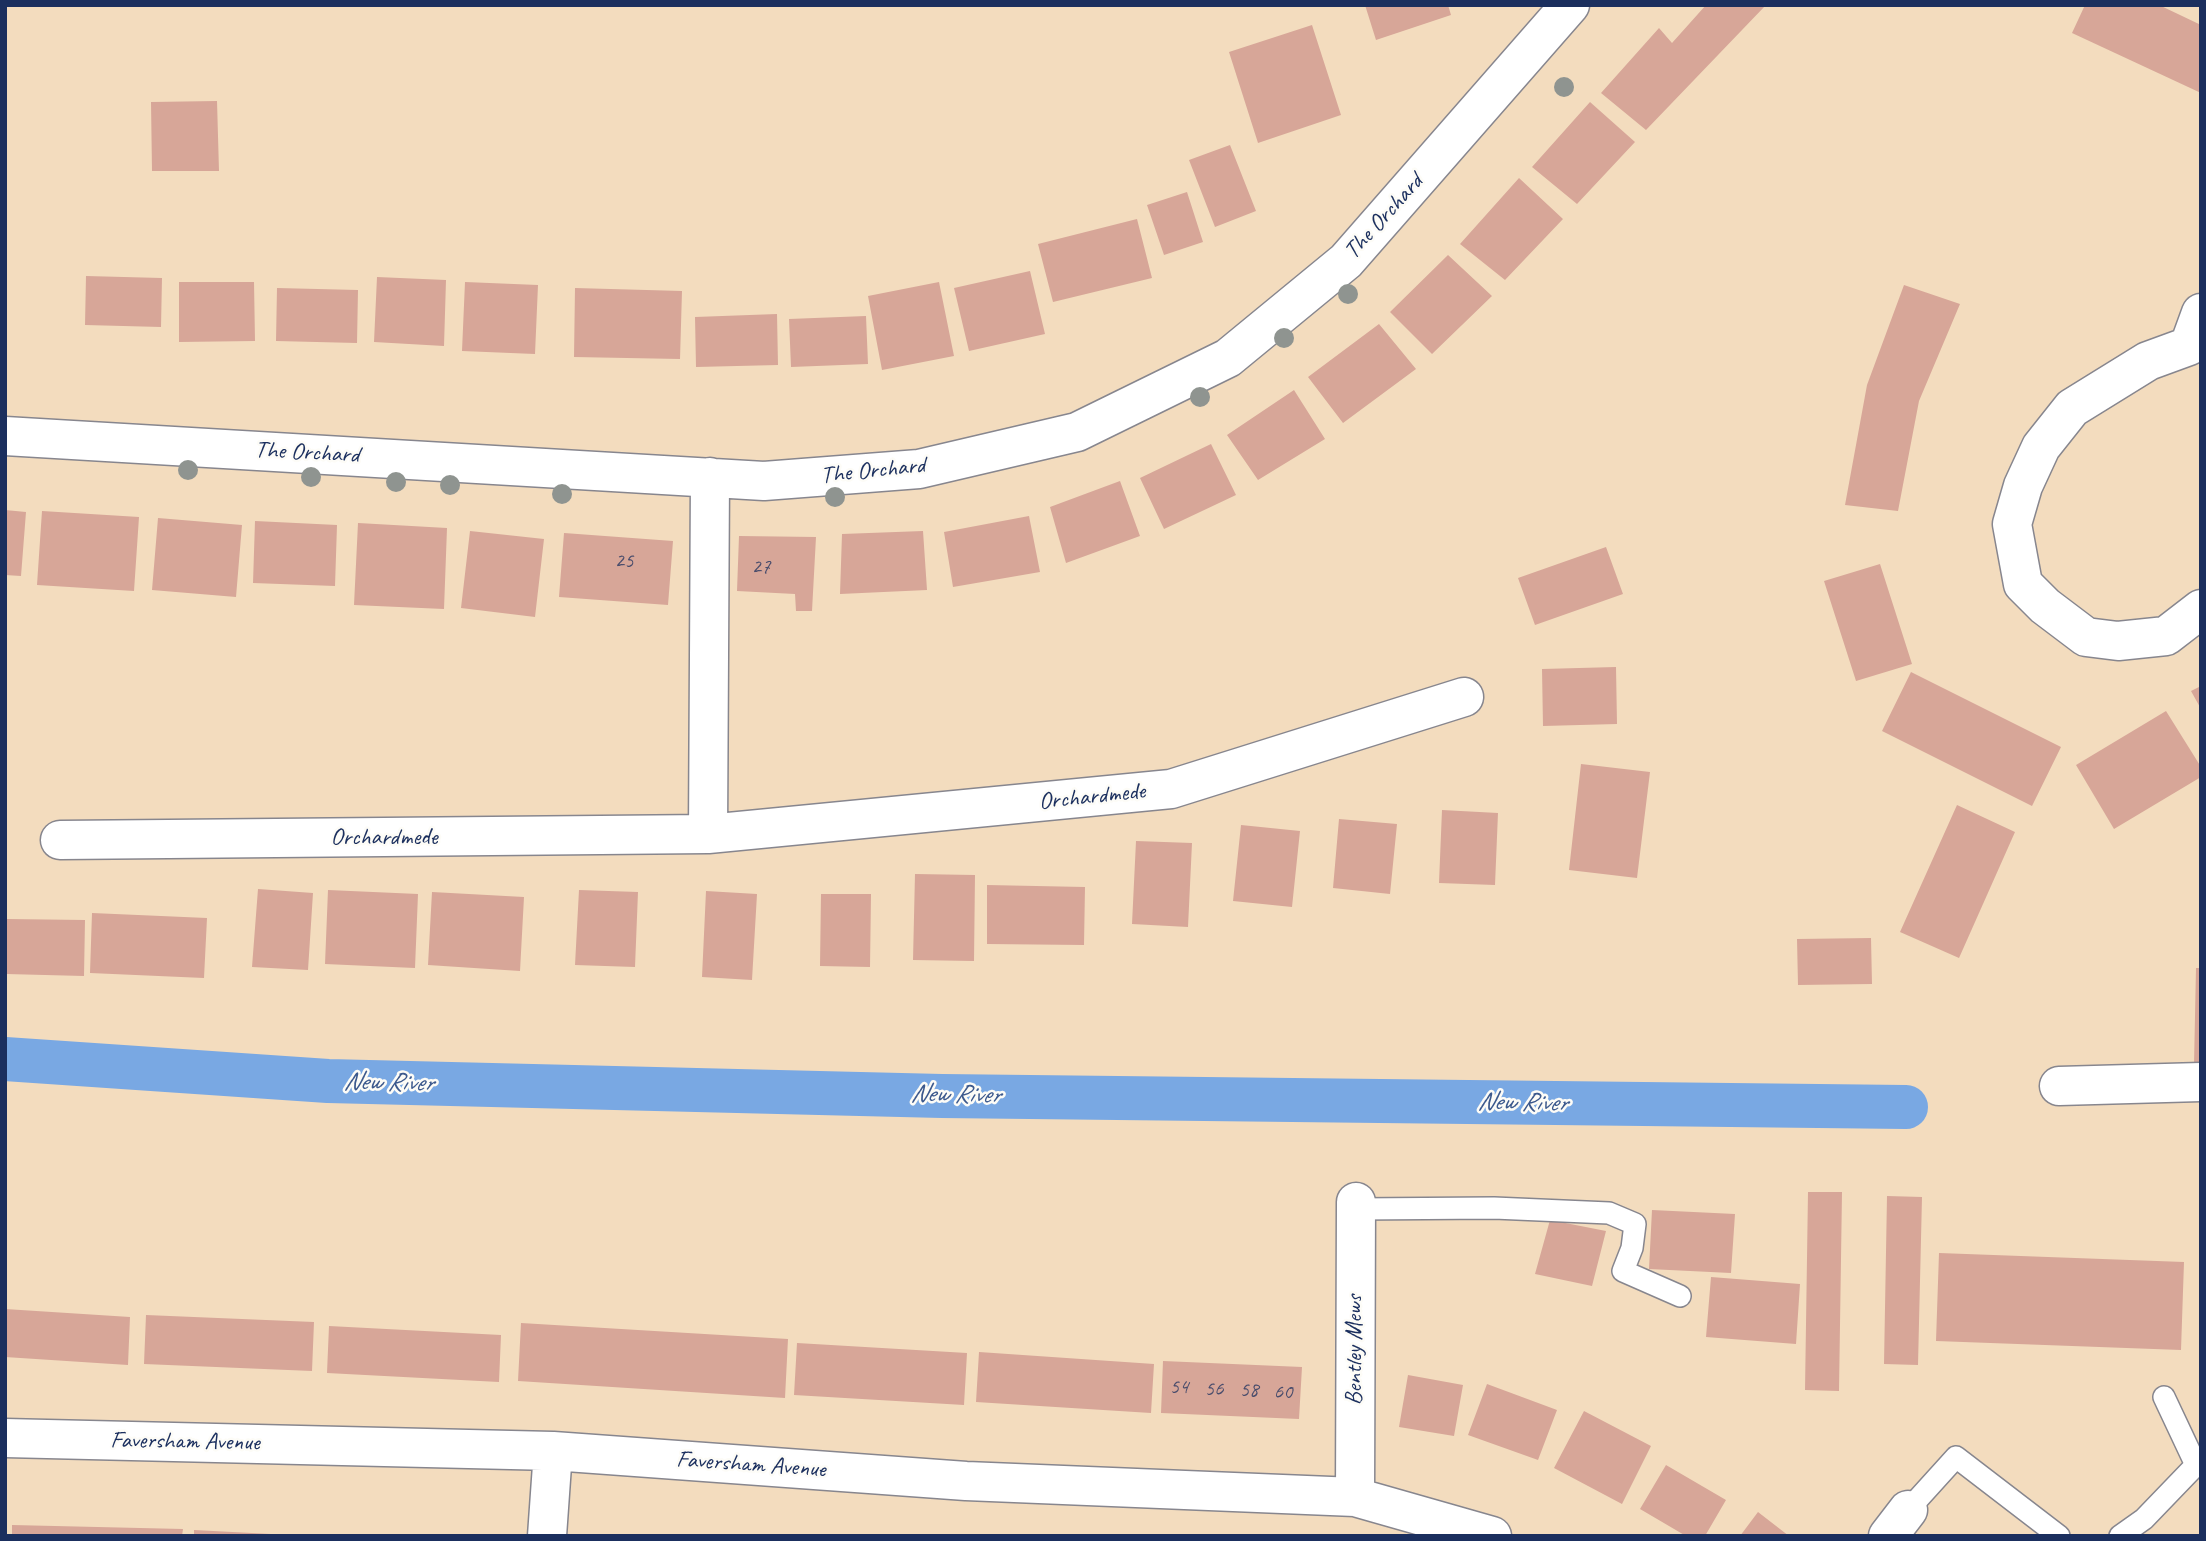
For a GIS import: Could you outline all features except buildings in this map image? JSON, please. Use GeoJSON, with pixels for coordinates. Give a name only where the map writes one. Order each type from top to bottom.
{"type":"FeatureCollection","features":[{"type":"Feature","properties":{"kind":"street","name":"The Orchard"},"geometry":{"type":"LineString","coordinates":[[5,436],[764,481],[932,466],[1077,432],[1228,358],[1346,261],[1570,5]]}},
{"type":"Feature","properties":{"kind":"street"},"geometry":{"type":"LineString","coordinates":[[2197,340],[2148,361],[2072,408],[2041,447],[2023,486],[2012,524],[2023,584],[2045,606],[2085,637],[2118,640],[2166,636],[2201,609]]}},
{"type":"Feature","properties":{"kind":"street"},"geometry":{"type":"LineString","coordinates":[[708,834],[710,477]]}},
{"type":"Feature","properties":{"kind":"street","name":"Orchardmede"},"geometry":{"type":"LineString","coordinates":[[60,840],[708,834],[1171,789],[1464,697]]}},
{"type":"Feature","properties":{"kind":"street"},"geometry":{"type":"LineString","coordinates":[[2059,1086],[2201,1082]]}},
{"type":"Feature","properties":{"kind":"street","name":"Bentley Mews"},"geometry":{"type":"LineString","coordinates":[[1355,1497],[1356,1206]]}},
{"type":"Feature","properties":{"kind":"street","name":"Faversham Avenue"},"geometry":{"type":"LineString","coordinates":[[5,1437],[553,1451],[966,1480],[1355,1497],[1492,1536]]}},
{"type":"Feature","properties":{"kind":"street"},"geometry":{"type":"LineString","coordinates":[[547,1536],[553,1451]]}},
{"type":"Feature","properties":{"kind":"lane"},"geometry":{"type":"LineString","coordinates":[[1356,1206],[1609,1213],[1635,1224],[1632,1248],[1623,1271],[1680,1296]]}},
{"type":"Feature","properties":{"kind":"lane"},"geometry":{"type":"LineString","coordinates":[[2120,1536],[2144,1519],[2196,1465],[2164,1397]]}},
{"type":"Feature","properties":{"kind":"lane"},"geometry":{"type":"LineString","coordinates":[[1898,1523],[1956,1457],[2059,1536]]}},
{"type":"Feature","properties":{"kind":"waterway","name":"New River"},"geometry":{"type":"LineString","coordinates":[[5,1059],[328,1081],[942,1096],[1906,1107]]}}]}
